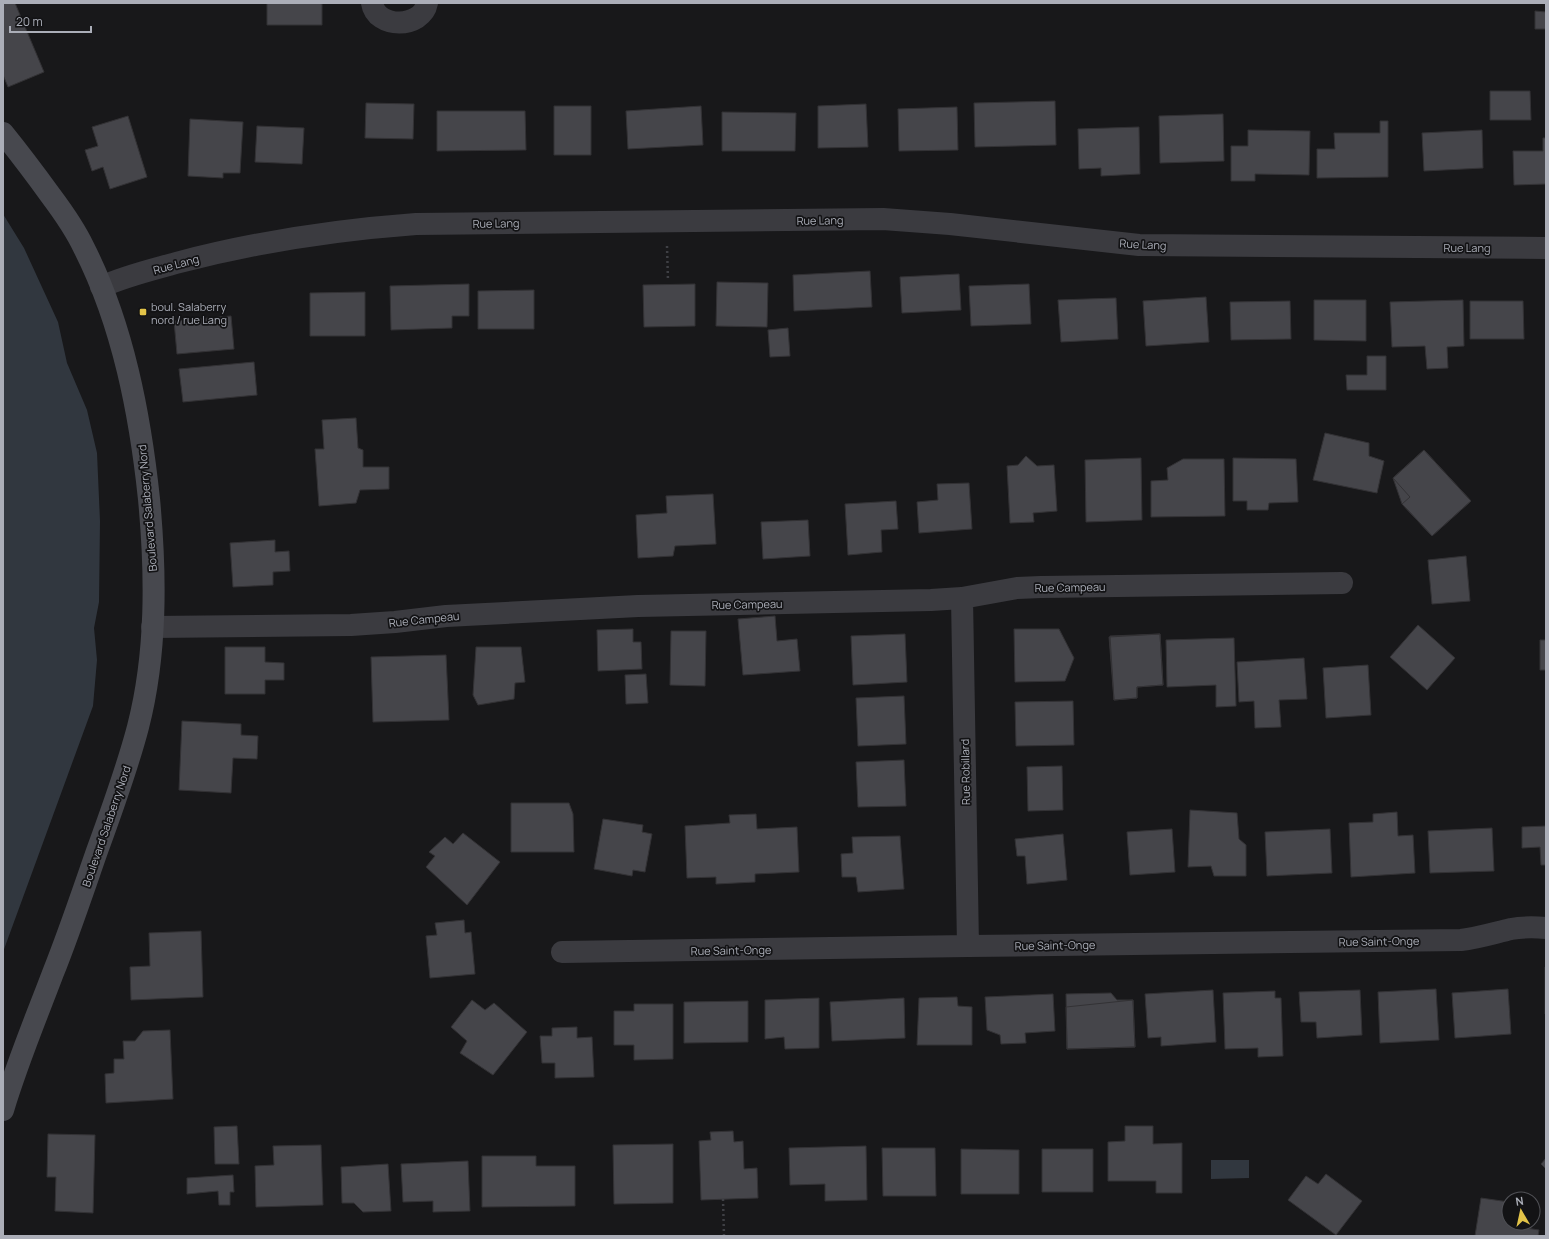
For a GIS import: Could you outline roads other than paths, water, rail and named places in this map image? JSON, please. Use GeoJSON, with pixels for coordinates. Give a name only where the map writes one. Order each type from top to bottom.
{"type":"FeatureCollection","features":[{"type":"Feature","properties":{"kind":"street"},"geometry":{"type":"LineString","coordinates":[[372,3],[374,12],[382,19],[386,21],[399,22],[411,21],[416,18],[424,11],[427,3]]}},
{"type":"Feature","properties":{"kind":"street","name":"Boulevard Salaberry Nord"},"geometry":{"type":"LineString","coordinates":[[3,134],[32,170],[72,227],[83,245],[101,287],[120,344],[130,382],[142,442],[154,572],[150,662],[138,727],[119,791],[56,965],[24,1048],[3,1110]]}},
{"type":"Feature","properties":{"kind":"street","name":"Rue Lang"},"geometry":{"type":"LineString","coordinates":[[101,287],[116,280],[197,258],[253,245],[331,232],[416,224],[883,219],[913,220],[1139,245],[1546,248]]}},
{"type":"Feature","properties":{"kind":"street","name":"Rue Campeau"},"geometry":{"type":"LineString","coordinates":[[152,627],[351,625],[446,616],[638,606],[931,600],[962,598],[1004,590],[1041,587],[1342,583]]}},
{"type":"Feature","properties":{"kind":"street","name":"Rue Robillard"},"geometry":{"type":"LineString","coordinates":[[962,598],[968,946]]}},
{"type":"Feature","properties":{"kind":"street","name":"Rue Saint-Onge"},"geometry":{"type":"LineString","coordinates":[[562,952],[1461,940],[1512,929],[1546,928]]}},
{"type":"Feature","properties":{"kind":"place","name":"boul. Salaberry nord / rue Lang"},"geometry":{"type":"Point","coordinates":[143,312]}}]}
